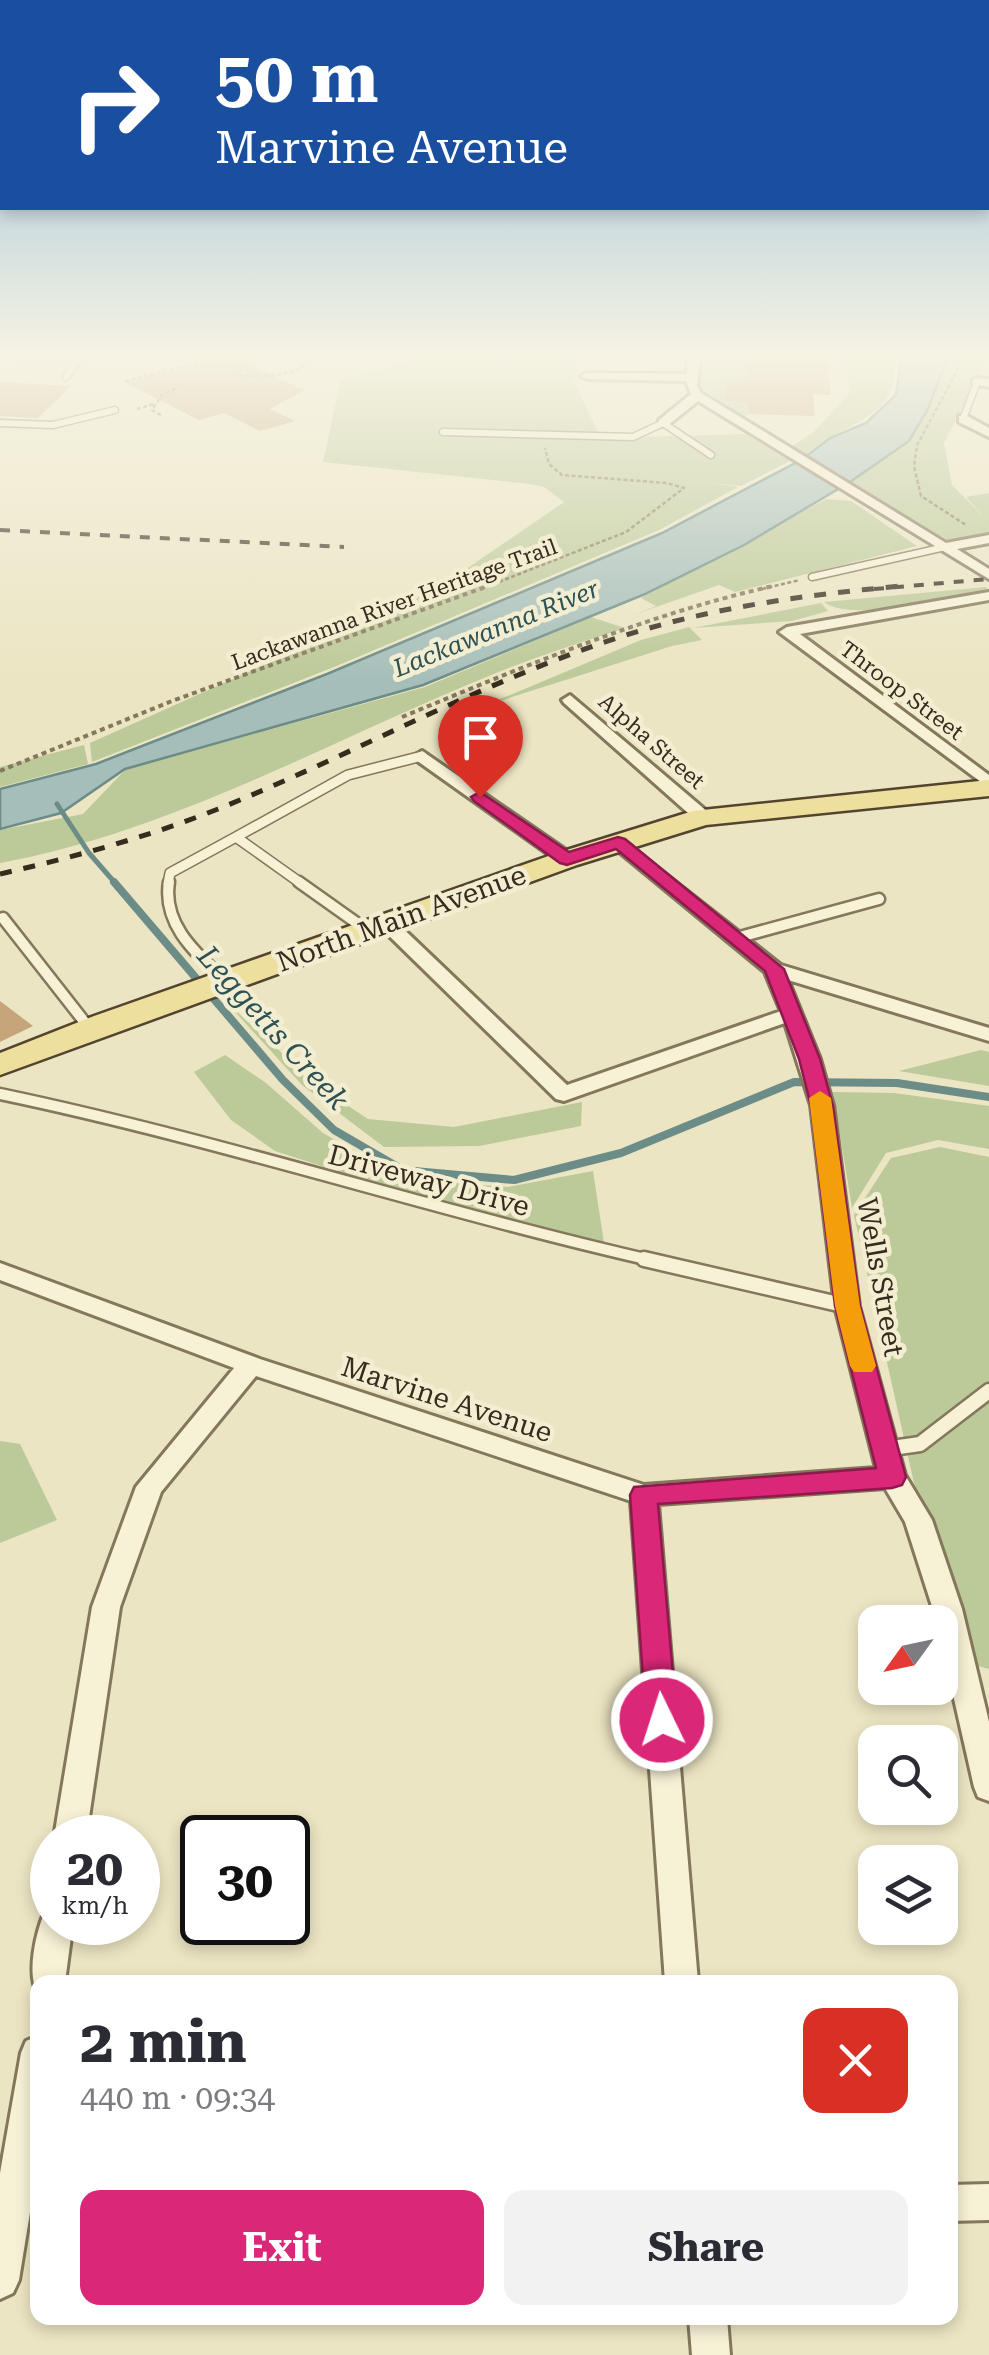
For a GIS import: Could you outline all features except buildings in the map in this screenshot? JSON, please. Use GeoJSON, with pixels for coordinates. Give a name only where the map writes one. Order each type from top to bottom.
{"type":"FeatureCollection","features":[{"type":"Feature","properties":{"kind":"main road","name":"North Main Avenue"},"geometry":{"type":"LineString","coordinates":[[0,1065],[90,1029],[567,859],[703,817],[989,786]]}},
{"type":"Feature","properties":{"kind":"street"},"geometry":{"type":"LineString","coordinates":[[810,466],[989,575]]}},
{"type":"Feature","properties":{"kind":"street"},"geometry":{"type":"LineString","coordinates":[[945,546],[989,539]]}},
{"type":"Feature","properties":{"kind":"street","name":"Throop Street"},"geometry":{"type":"LineString","coordinates":[[989,596],[787,632],[989,786]]}},
{"type":"Feature","properties":{"kind":"street","name":"Alpha Street"},"geometry":{"type":"LineString","coordinates":[[570,700],[703,817]]}},
{"type":"Feature","properties":{"kind":"street"},"geometry":{"type":"LineString","coordinates":[[422,756],[567,859]]}},
{"type":"Feature","properties":{"kind":"street"},"geometry":{"type":"LineString","coordinates":[[618,842],[774,969],[989,1035]]}},
{"type":"Feature","properties":{"kind":"street"},"geometry":{"type":"LineString","coordinates":[[377,927],[564,1094],[790,1014]]}},
{"type":"Feature","properties":{"kind":"street","name":"Wells Street"},"geometry":{"type":"LineString","coordinates":[[774,969],[810,1059],[822,1106],[847,1306],[892,1477],[918,1520],[948,1609],[989,1786]]}},
{"type":"Feature","properties":{"kind":"street","name":"Marvine Avenue"},"geometry":{"type":"LineString","coordinates":[[0,1271],[251,1365],[644,1495],[892,1477]]}},
{"type":"Feature","properties":{"kind":"street"},"geometry":{"type":"LineString","coordinates":[[74,1815],[106,1608],[148,1487],[251,1365]]}},
{"type":"Feature","properties":{"kind":"street"},"geometry":{"type":"LineString","coordinates":[[644,1495],[681,1975]]}},
{"type":"Feature","properties":{"kind":"street"},"geometry":{"type":"LineString","coordinates":[[49,1975],[54,1945]]}},
{"type":"Feature","properties":{"kind":"street"},"geometry":{"type":"LineString","coordinates":[[0,2280],[17,2206],[30,2111]]}},
{"type":"Feature","properties":{"kind":"street"},"geometry":{"type":"LineString","coordinates":[[958,2203],[989,2202]]}},
{"type":"Feature","properties":{"kind":"street"},"geometry":{"type":"LineString","coordinates":[[708,2325],[710,2355]]}},
{"type":"Feature","properties":{"kind":"lane"},"geometry":{"type":"LineString","coordinates":[[812,578],[945,546]]}},
{"type":"Feature","properties":{"kind":"lane"},"geometry":{"type":"LineString","coordinates":[[222,982],[178,935],[164,893],[170,872],[324,786],[377,764],[422,756]]}},
{"type":"Feature","properties":{"kind":"lane"},"geometry":{"type":"LineString","coordinates":[[236,838],[377,927]]}},
{"type":"Feature","properties":{"kind":"lane"},"geometry":{"type":"LineString","coordinates":[[736,938],[878,899]]}},
{"type":"Feature","properties":{"kind":"lane"},"geometry":{"type":"LineString","coordinates":[[3,918],[90,1029]]}},
{"type":"Feature","properties":{"kind":"lane","name":"Driveway Drive"},"geometry":{"type":"LineString","coordinates":[[0,1094],[100,1115],[493,1224],[847,1306]]}},
{"type":"Feature","properties":{"kind":"lane"},"geometry":{"type":"LineString","coordinates":[[885,1449],[920,1444],[989,1391]]}},
{"type":"Feature","properties":{"kind":"path","name":"Lackawanna River Heritage Trail"},"geometry":{"type":"LineString","coordinates":[[0,770],[172,700],[562,559],[626,532],[684,488],[678,484],[555,472],[551,466]]}},
{"type":"Feature","properties":{"kind":"path"},"geometry":{"type":"LineString","coordinates":[[914,466],[922,496],[989,539]]}},
{"type":"Feature","properties":{"kind":"path"},"geometry":{"type":"LineString","coordinates":[[402,717],[611,630],[718,599],[812,578]]}},
{"type":"Feature","properties":{"kind":"green space"},"geometry":{"type":"Polygon","coordinates":[[[360,466],[780,466],[741,486],[710,483],[738,487],[659,530],[334,667],[92,762],[90,743],[443,585],[564,502],[544,487],[360,466]]]}},
{"type":"Feature","properties":{"kind":"green space"},"geometry":{"type":"Polygon","coordinates":[[[873,466],[948,466],[952,485],[985,518],[966,497],[989,493],[989,546],[970,549],[956,539],[947,540],[850,482],[873,466]]]}},
{"type":"Feature","properties":{"kind":"green space"},"geometry":{"type":"Polygon","coordinates":[[[826,499],[851,501],[917,546],[735,592],[719,585],[633,615],[656,606],[641,598],[826,499]]]}},
{"type":"Feature","properties":{"kind":"green space"},"geometry":{"type":"Polygon","coordinates":[[[986,587],[989,591],[878,610],[837,608],[824,602],[986,587]]]}},
{"type":"Feature","properties":{"kind":"green space"},"geometry":{"type":"Polygon","coordinates":[[[821,603],[828,611],[792,621],[693,628],[821,603]]]}},
{"type":"Feature","properties":{"kind":"green space"},"geometry":{"type":"Polygon","coordinates":[[[591,617],[625,628],[496,673],[191,806],[65,848],[0,863],[0,830],[83,814],[126,769],[425,687],[591,617]]]}},
{"type":"Feature","properties":{"kind":"green space"},"geometry":{"type":"Polygon","coordinates":[[[689,627],[702,640],[484,706],[641,640],[689,627]]]}},
{"type":"Feature","properties":{"kind":"green space"},"geometry":{"type":"Polygon","coordinates":[[[84,745],[88,764],[0,787],[0,767],[84,745]]]}},
{"type":"Feature","properties":{"kind":"green space"},"geometry":{"type":"Polygon","coordinates":[[[226,1002],[318,1086],[368,1119],[454,1127],[582,1102],[581,1126],[479,1146],[384,1147],[302,1085],[226,1002]]]}},
{"type":"Feature","properties":{"kind":"green space"},"geometry":{"type":"Polygon","coordinates":[[[981,1050],[989,1052],[989,1086],[899,1071],[981,1050]]]}},
{"type":"Feature","properties":{"kind":"green space"},"geometry":{"type":"Polygon","coordinates":[[[225,1055],[266,1083],[323,1133],[403,1179],[508,1187],[593,1171],[604,1243],[405,1193],[275,1151],[231,1120],[194,1072],[225,1055]]]}},
{"type":"Feature","properties":{"kind":"green space"},"geometry":{"type":"Polygon","coordinates":[[[833,1092],[894,1093],[989,1106],[989,1149],[938,1140],[886,1153],[852,1208],[833,1092]]]}},
{"type":"Feature","properties":{"kind":"green space"},"geometry":{"type":"Polygon","coordinates":[[[940,1147],[989,1157],[989,1669],[974,1665],[958,1605],[954,1605],[914,1483],[854,1215],[891,1158],[940,1147]]]}},
{"type":"Feature","properties":{"kind":"green space"},"geometry":{"type":"Polygon","coordinates":[[[0,1441],[20,1444],[57,1520],[0,1543],[0,1441]]]}},
{"type":"Feature","properties":{"kind":"water","name":"Lackawanna River"},"geometry":{"type":"Polygon","coordinates":[[[790,466],[873,466],[744,545],[645,594],[423,685],[125,769],[61,813],[0,829],[0,789],[96,764],[327,674],[662,533],[790,466]]]}},
{"type":"Feature","properties":{"kind":"waterway","name":"Leggetts Creek"},"geometry":{"type":"LineString","coordinates":[[57,804],[89,853],[116,884]]}},
{"type":"Feature","properties":{"kind":"waterway","name":"Leggetts Creek"},"geometry":{"type":"LineString","coordinates":[[114,882],[283,1080],[334,1130],[403,1170],[514,1180],[621,1153],[794,1082],[897,1083],[989,1097]]}},
{"type":"Feature","properties":{"kind":"railway"},"geometry":{"type":"LineString","coordinates":[[0,530],[344,547]]}},
{"type":"Feature","properties":{"kind":"railway"},"geometry":{"type":"LineString","coordinates":[[874,589],[989,579]]}},
{"type":"Feature","properties":{"kind":"railway"},"geometry":{"type":"LineString","coordinates":[[0,874],[110,846],[192,819],[537,668],[646,629],[772,602],[901,586]]}},
{"type":"Feature","properties":{"kind":"slow traffic"},"geometry":{"type":"LineString","coordinates":[[820,1098],[847,1306],[863,1366]]}},
{"type":"Feature","properties":{"kind":"route"},"geometry":{"type":"LineString","coordinates":[[480,797],[567,859],[618,842],[774,969],[810,1059],[822,1106],[847,1306],[892,1477],[644,1495],[662,1720]]}}]}
